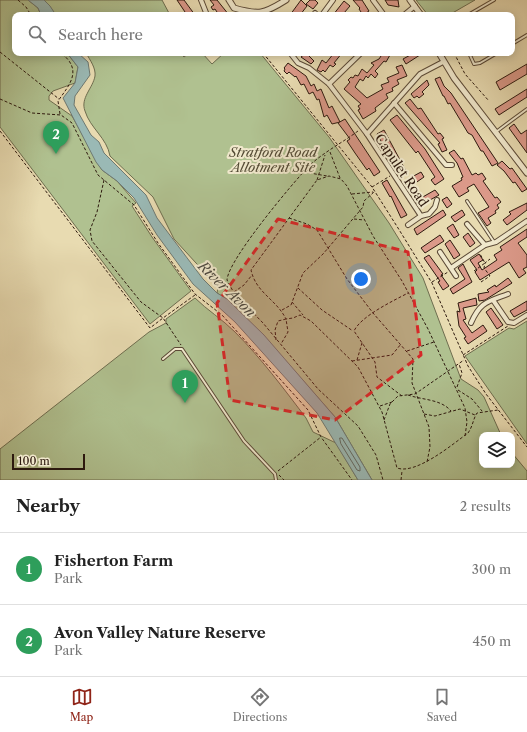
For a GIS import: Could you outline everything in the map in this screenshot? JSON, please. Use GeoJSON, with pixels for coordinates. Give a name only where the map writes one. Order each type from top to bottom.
{"type":"FeatureCollection","features":[{"type":"Feature","properties":{"kind":"street"},"geometry":{"type":"LineString","coordinates":[[201,0],[205,12]]}},
{"type":"Feature","properties":{"kind":"street"},"geometry":{"type":"LineString","coordinates":[[229,0],[234,8],[247,12]]}},
{"type":"Feature","properties":{"kind":"street"},"geometry":{"type":"LineString","coordinates":[[263,12],[268,11],[286,0]]}},
{"type":"Feature","properties":{"kind":"street"},"geometry":{"type":"LineString","coordinates":[[324,12],[333,0]]}},
{"type":"Feature","properties":{"kind":"street"},"geometry":{"type":"LineString","coordinates":[[373,0],[382,12]]}},
{"type":"Feature","properties":{"kind":"street"},"geometry":{"type":"LineString","coordinates":[[410,0],[419,12]]}},
{"type":"Feature","properties":{"kind":"street"},"geometry":{"type":"LineString","coordinates":[[408,12],[415,6]]}},
{"type":"Feature","properties":{"kind":"street","name":"Capulet Road"},"geometry":{"type":"LineString","coordinates":[[293,56],[298,63],[309,68],[329,84],[362,128],[420,216],[429,214],[435,207],[437,200]]}},
{"type":"Feature","properties":{"kind":"street"},"geometry":{"type":"LineString","coordinates":[[329,84],[358,56]]}},
{"type":"Feature","properties":{"kind":"street"},"geometry":{"type":"LineString","coordinates":[[440,56],[454,78],[527,173]]}},
{"type":"Feature","properties":{"kind":"street"},"geometry":{"type":"LineString","coordinates":[[366,134],[420,74],[443,62]]}},
{"type":"Feature","properties":{"kind":"street"},"geometry":{"type":"LineString","coordinates":[[394,103],[446,165],[452,165]]}},
{"type":"Feature","properties":{"kind":"street"},"geometry":{"type":"LineString","coordinates":[[408,225],[420,216]]}},
{"type":"Feature","properties":{"kind":"street"},"geometry":{"type":"LineString","coordinates":[[451,269],[477,250],[494,242],[527,221]]}},
{"type":"Feature","properties":{"kind":"street"},"geometry":{"type":"LineString","coordinates":[[467,224],[485,245]]}},
{"type":"Feature","properties":{"kind":"street"},"geometry":{"type":"LineString","coordinates":[[440,252],[456,276]]}},
{"type":"Feature","properties":{"kind":"street"},"geometry":{"type":"LineString","coordinates":[[471,323],[477,309],[508,294]]}},
{"type":"Feature","properties":{"kind":"street"},"geometry":{"type":"LineString","coordinates":[[493,300],[506,320],[514,322],[527,315]]}},
{"type":"Feature","properties":{"kind":"lane"},"geometry":{"type":"LineString","coordinates":[[473,12],[494,0]]}},
{"type":"Feature","properties":{"kind":"lane"},"geometry":{"type":"LineString","coordinates":[[515,42],[527,35]]}},
{"type":"Feature","properties":{"kind":"lane"},"geometry":{"type":"LineString","coordinates":[[470,56],[474,64],[480,63],[492,56]]}},
{"type":"Feature","properties":{"kind":"lane"},"geometry":{"type":"LineString","coordinates":[[496,132],[527,109]]}},
{"type":"Feature","properties":{"kind":"lane"},"geometry":{"type":"LineString","coordinates":[[467,201],[494,242]]}},
{"type":"Feature","properties":{"kind":"lane"},"geometry":{"type":"LineString","coordinates":[[162,359],[176,350],[182,349],[244,441],[275,474],[276,480]]}},
{"type":"Feature","properties":{"kind":"path"},"geometry":{"type":"LineString","coordinates":[[18,0],[29,12]]}},
{"type":"Feature","properties":{"kind":"path"},"geometry":{"type":"LineString","coordinates":[[0,52],[59,99]]}},
{"type":"Feature","properties":{"kind":"path"},"geometry":{"type":"LineString","coordinates":[[61,115],[58,101],[73,76],[73,68],[63,56]]}},
{"type":"Feature","properties":{"kind":"path"},"geometry":{"type":"LineString","coordinates":[[266,56],[372,188],[432,283],[465,360],[486,394],[527,447]]}},
{"type":"Feature","properties":{"kind":"path"},"geometry":{"type":"LineString","coordinates":[[456,56],[465,74],[489,101]]}},
{"type":"Feature","properties":{"kind":"path"},"geometry":{"type":"LineString","coordinates":[[0,99],[32,113],[61,115],[72,123],[98,175],[134,205],[158,243],[195,294],[222,315],[308,410],[322,437],[352,480]]}},
{"type":"Feature","properties":{"kind":"path"},"geometry":{"type":"LineString","coordinates":[[362,128],[309,166],[262,222],[230,268],[227,277],[228,284],[234,293],[263,323],[318,389],[358,426],[376,455],[383,480]]}},
{"type":"Feature","properties":{"kind":"path"},"geometry":{"type":"LineString","coordinates":[[0,131],[150,328],[195,294]]}},
{"type":"Feature","properties":{"kind":"path"},"geometry":{"type":"LineString","coordinates":[[330,151],[341,179],[352,194],[365,220],[408,292],[434,342],[466,411],[467,422],[465,436]]}},
{"type":"Feature","properties":{"kind":"path"},"geometry":{"type":"LineString","coordinates":[[280,345],[288,332],[286,319],[282,311],[257,287],[251,270],[317,180],[325,154]]}},
{"type":"Feature","properties":{"kind":"path"},"geometry":{"type":"LineString","coordinates":[[304,172],[341,179]]}},
{"type":"Feature","properties":{"kind":"path"},"geometry":{"type":"LineString","coordinates":[[372,188],[393,174]]}},
{"type":"Feature","properties":{"kind":"path"},"geometry":{"type":"LineString","coordinates":[[317,180],[329,176]]}},
{"type":"Feature","properties":{"kind":"path"},"geometry":{"type":"LineString","coordinates":[[104,179],[97,212],[90,230],[92,241],[141,302],[163,318],[183,348]]}},
{"type":"Feature","properties":{"kind":"path"},"geometry":{"type":"LineString","coordinates":[[352,194],[374,192]]}},
{"type":"Feature","properties":{"kind":"path"},"geometry":{"type":"LineString","coordinates":[[282,311],[291,305],[303,273],[363,207],[364,201],[374,192]]}},
{"type":"Feature","properties":{"kind":"path"},"geometry":{"type":"LineString","coordinates":[[289,218],[307,224],[317,230],[347,279],[373,313],[413,359],[412,383],[429,427],[430,447],[426,462]]}},
{"type":"Feature","properties":{"kind":"path"},"geometry":{"type":"LineString","coordinates":[[352,218],[365,220]]}},
{"type":"Feature","properties":{"kind":"path"},"geometry":{"type":"LineString","coordinates":[[398,228],[408,225]]}},
{"type":"Feature","properties":{"kind":"path"},"geometry":{"type":"LineString","coordinates":[[477,250],[485,263],[484,268],[490,276],[481,282]]}},
{"type":"Feature","properties":{"kind":"path"},"geometry":{"type":"LineString","coordinates":[[474,270],[490,259]]}},
{"type":"Feature","properties":{"kind":"path"},"geometry":{"type":"LineString","coordinates":[[432,283],[451,269]]}},
{"type":"Feature","properties":{"kind":"path"},"geometry":{"type":"LineString","coordinates":[[234,293],[252,274]]}},
{"type":"Feature","properties":{"kind":"path"},"geometry":{"type":"LineString","coordinates":[[297,287],[322,310],[354,331],[375,362],[377,377],[402,396]]}},
{"type":"Feature","properties":{"kind":"path"},"geometry":{"type":"LineString","coordinates":[[354,331],[373,313],[408,292]]}},
{"type":"Feature","properties":{"kind":"path"},"geometry":{"type":"LineString","coordinates":[[291,302],[304,317]]}},
{"type":"Feature","properties":{"kind":"path"},"geometry":{"type":"LineString","coordinates":[[276,340],[275,330],[278,321],[293,318],[300,314],[311,320],[358,367],[384,420],[397,468],[402,470],[426,462],[465,436],[473,427],[476,415],[483,411],[498,410]]}},
{"type":"Feature","properties":{"kind":"path"},"geometry":{"type":"LineString","coordinates":[[463,355],[514,322]]}},
{"type":"Feature","properties":{"kind":"path"},"geometry":{"type":"LineString","coordinates":[[357,360],[362,342]]}},
{"type":"Feature","properties":{"kind":"path"},"geometry":{"type":"LineString","coordinates":[[407,351],[434,342]]}},
{"type":"Feature","properties":{"kind":"path"},"geometry":{"type":"LineString","coordinates":[[352,361],[392,355],[401,344]]}},
{"type":"Feature","properties":{"kind":"path"},"geometry":{"type":"LineString","coordinates":[[384,420],[393,402],[398,396],[415,394],[465,360]]}},
{"type":"Feature","properties":{"kind":"path"},"geometry":{"type":"LineString","coordinates":[[456,389],[462,373],[459,364]]}},
{"type":"Feature","properties":{"kind":"path"},"geometry":{"type":"LineString","coordinates":[[456,389],[472,399],[483,411]]}},
{"type":"Feature","properties":{"kind":"path"},"geometry":{"type":"LineString","coordinates":[[408,395],[437,402],[451,411]]}},
{"type":"Feature","properties":{"kind":"path"},"geometry":{"type":"LineString","coordinates":[[378,406],[393,402]]}},
{"type":"Feature","properties":{"kind":"path"},"geometry":{"type":"LineString","coordinates":[[424,414],[435,416],[460,409],[476,415]]}},
{"type":"Feature","properties":{"kind":"path"},"geometry":{"type":"LineString","coordinates":[[284,480],[277,472],[322,437]]}},
{"type":"Feature","properties":{"kind":"path"},"geometry":{"type":"LineString","coordinates":[[400,480],[402,470]]}},
{"type":"Feature","properties":{"kind":"highlighted area"},"geometry":{"type":"Polygon","coordinates":[[[278,219],[408,252],[421,355],[335,420],[230,400],[217,303],[278,219]]]}},
{"type":"Feature","properties":{"kind":"green space"},"geometry":{"type":"Polygon","coordinates":[[[0,0],[28,0],[38,8],[40,12],[12,12],[12,56],[69,56],[78,67],[75,83],[53,91],[49,96],[49,100],[72,116],[102,170],[117,181],[136,203],[132,206],[152,237],[191,291],[150,324],[0,127],[0,0]]]}},
{"type":"Feature","properties":{"kind":"green space"},"geometry":{"type":"Polygon","coordinates":[[[44,0],[162,0],[168,12],[54,12],[44,0]]]}},
{"type":"Feature","properties":{"kind":"green space"},"geometry":{"type":"Polygon","coordinates":[[[416,0],[475,0],[454,12],[426,12],[416,0]]]}},
{"type":"Feature","properties":{"kind":"green space","name":"Stratford Road Allotment Site"},"geometry":{"type":"Polygon","coordinates":[[[88,56],[205,56],[212,64],[221,56],[262,56],[329,137],[389,223],[423,278],[461,379],[478,390],[484,397],[500,432],[479,432],[479,468],[515,468],[515,457],[527,471],[527,480],[372,480],[335,417],[263,335],[227,299],[217,293],[218,287],[174,239],[153,197],[110,156],[106,144],[87,117],[84,106],[85,97],[94,80],[95,70],[88,56]]]}},
{"type":"Feature","properties":{"kind":"green space"},"geometry":{"type":"Polygon","coordinates":[[[195,298],[230,327],[254,352],[306,418],[313,432],[336,443],[358,480],[0,480],[0,449],[149,332],[166,323],[166,319],[195,298]]]}},
{"type":"Feature","properties":{"kind":"green space"},"geometry":{"type":"Polygon","coordinates":[[[527,321],[527,444],[465,356],[509,328],[514,329],[527,321]]]}},
{"type":"Feature","properties":{"kind":"water"},"geometry":{"type":"Polygon","coordinates":[[[28,0],[44,0],[54,12],[40,12],[38,8],[28,0]]]}},
{"type":"Feature","properties":{"kind":"water"},"geometry":{"type":"Polygon","coordinates":[[[69,56],[81,56],[88,62],[90,75],[75,96],[74,105],[91,135],[99,142],[104,153],[146,195],[157,218],[203,279],[217,293],[227,299],[264,335],[335,417],[372,480],[358,480],[317,413],[235,322],[193,284],[157,235],[134,198],[117,181],[102,170],[96,162],[63,98],[75,83],[78,67],[69,56]]]}},
{"type":"Feature","properties":{"kind":"building"},"geometry":{"type":"Polygon","coordinates":[[[177,0],[184,0],[193,12],[185,12],[177,0]]]}},
{"type":"Feature","properties":{"kind":"building"},"geometry":{"type":"Polygon","coordinates":[[[210,0],[217,0],[227,12],[217,12],[215,9],[213,10],[211,7],[214,5],[210,0]]]}},
{"type":"Feature","properties":{"kind":"building"},"geometry":{"type":"Polygon","coordinates":[[[301,0],[307,6],[302,12],[292,12],[301,0]]]}},
{"type":"Feature","properties":{"kind":"building"},"geometry":{"type":"Polygon","coordinates":[[[310,0],[315,0],[318,3],[313,9],[306,4],[310,0]]]}},
{"type":"Feature","properties":{"kind":"building"},"geometry":{"type":"Polygon","coordinates":[[[353,0],[362,0],[369,11],[361,12],[359,9],[360,8],[353,0]]]}},
{"type":"Feature","properties":{"kind":"building"},"geometry":{"type":"Polygon","coordinates":[[[385,0],[398,0],[399,7],[388,5],[385,0]]]}},
{"type":"Feature","properties":{"kind":"building"},"geometry":{"type":"Polygon","coordinates":[[[344,1],[350,6],[345,12],[335,12],[344,1]]]}},
{"type":"Feature","properties":{"kind":"building"},"geometry":{"type":"Polygon","coordinates":[[[309,56],[314,61],[311,64],[301,57],[309,56]]]}},
{"type":"Feature","properties":{"kind":"building"},"geometry":{"type":"Polygon","coordinates":[[[332,56],[340,56],[334,63],[336,64],[333,67],[330,65],[325,72],[323,70],[321,72],[317,70],[322,60],[326,63],[332,56]]]}},
{"type":"Feature","properties":{"kind":"building"},"geometry":{"type":"Polygon","coordinates":[[[381,56],[389,56],[386,62],[384,61],[375,71],[378,74],[375,78],[371,74],[368,78],[366,76],[363,81],[360,79],[355,87],[367,98],[383,89],[381,85],[389,82],[387,78],[399,73],[396,67],[402,65],[407,76],[397,80],[399,84],[392,88],[393,91],[386,94],[388,98],[375,108],[376,111],[363,119],[358,110],[360,109],[358,106],[361,104],[344,89],[350,82],[348,80],[351,77],[353,78],[355,75],[358,76],[362,69],[367,73],[374,65],[371,63],[379,59],[381,56]]]}},
{"type":"Feature","properties":{"kind":"building"},"geometry":{"type":"Polygon","coordinates":[[[408,56],[418,56],[406,64],[403,59],[408,56]]]}},
{"type":"Feature","properties":{"kind":"building"},"geometry":{"type":"Polygon","coordinates":[[[288,63],[306,76],[311,86],[314,84],[317,91],[321,89],[329,108],[332,106],[340,122],[332,124],[327,115],[324,117],[319,99],[317,100],[313,92],[309,94],[304,84],[301,85],[296,76],[295,77],[289,72],[287,74],[284,71],[284,68],[288,63]]]}},
{"type":"Feature","properties":{"kind":"building"},"geometry":{"type":"Polygon","coordinates":[[[527,64],[527,74],[500,90],[496,82],[527,64]]]}},
{"type":"Feature","properties":{"kind":"building"},"geometry":{"type":"Polygon","coordinates":[[[440,77],[444,86],[451,93],[498,163],[492,166],[472,135],[468,133],[450,103],[448,104],[435,79],[440,77]]]}},
{"type":"Feature","properties":{"kind":"building"},"geometry":{"type":"Polygon","coordinates":[[[427,80],[429,85],[422,92],[424,94],[419,98],[417,96],[414,98],[411,94],[427,80]]]}},
{"type":"Feature","properties":{"kind":"building"},"geometry":{"type":"Polygon","coordinates":[[[527,89],[527,97],[499,115],[495,109],[527,89]]]}},
{"type":"Feature","properties":{"kind":"building"},"geometry":{"type":"Polygon","coordinates":[[[410,99],[418,109],[421,108],[438,134],[440,133],[444,138],[442,139],[447,150],[442,152],[438,144],[440,143],[405,103],[410,99]]]}},
{"type":"Feature","properties":{"kind":"building"},"geometry":{"type":"Polygon","coordinates":[[[397,115],[425,149],[444,179],[435,185],[431,180],[435,177],[418,151],[416,153],[390,120],[397,115]]]}},
{"type":"Feature","properties":{"kind":"building"},"geometry":{"type":"Polygon","coordinates":[[[345,119],[380,172],[374,176],[369,168],[367,170],[347,141],[350,139],[338,123],[345,119]]]}},
{"type":"Feature","properties":{"kind":"building"},"geometry":{"type":"Polygon","coordinates":[[[514,124],[521,134],[527,130],[527,153],[509,128],[514,124]]]}},
{"type":"Feature","properties":{"kind":"building"},"geometry":{"type":"Polygon","coordinates":[[[384,130],[407,173],[401,176],[377,134],[384,130]]]}},
{"type":"Feature","properties":{"kind":"building"},"geometry":{"type":"Polygon","coordinates":[[[454,150],[461,159],[463,158],[472,175],[482,173],[486,179],[483,181],[495,198],[497,197],[501,202],[497,205],[499,208],[495,211],[496,213],[488,218],[491,223],[487,226],[478,213],[489,207],[474,184],[467,188],[469,191],[459,197],[452,186],[462,180],[461,178],[463,177],[457,163],[449,153],[454,150]]]}},
{"type":"Feature","properties":{"kind":"building"},"geometry":{"type":"Polygon","coordinates":[[[502,161],[510,169],[512,168],[527,189],[522,192],[515,182],[513,183],[504,171],[497,165],[502,161]]]}},
{"type":"Feature","properties":{"kind":"building"},"geometry":{"type":"Polygon","coordinates":[[[421,172],[424,177],[414,184],[410,178],[421,172]]]}},
{"type":"Feature","properties":{"kind":"building"},"geometry":{"type":"Polygon","coordinates":[[[387,180],[407,215],[401,218],[391,196],[390,197],[382,183],[387,180]]]}},
{"type":"Feature","properties":{"kind":"building"},"geometry":{"type":"Polygon","coordinates":[[[435,190],[439,195],[430,200],[429,198],[418,205],[413,198],[418,194],[421,198],[435,190]]]}},
{"type":"Feature","properties":{"kind":"building"},"geometry":{"type":"Polygon","coordinates":[[[447,197],[452,204],[447,208],[442,200],[447,197]]]}},
{"type":"Feature","properties":{"kind":"building"},"geometry":{"type":"Polygon","coordinates":[[[527,203],[527,210],[507,225],[503,220],[511,214],[509,212],[527,203]]]}},
{"type":"Feature","properties":{"kind":"building"},"geometry":{"type":"Polygon","coordinates":[[[443,210],[446,215],[417,235],[414,229],[443,210]]]}},
{"type":"Feature","properties":{"kind":"building"},"geometry":{"type":"Polygon","coordinates":[[[462,210],[465,215],[455,222],[451,217],[462,210]]]}},
{"type":"Feature","properties":{"kind":"building"},"geometry":{"type":"Polygon","coordinates":[[[453,224],[459,235],[454,238],[447,228],[453,224]]]}},
{"type":"Feature","properties":{"kind":"building"},"geometry":{"type":"Polygon","coordinates":[[[527,229],[527,237],[518,243],[527,255],[527,267],[523,269],[526,273],[519,278],[509,262],[480,280],[475,272],[477,270],[470,260],[479,254],[483,260],[478,263],[482,270],[497,260],[494,255],[502,250],[500,247],[527,229]]]}},
{"type":"Feature","properties":{"kind":"building"},"geometry":{"type":"Polygon","coordinates":[[[468,233],[475,243],[470,247],[463,237],[468,233]]]}},
{"type":"Feature","properties":{"kind":"building"},"geometry":{"type":"Polygon","coordinates":[[[440,235],[444,241],[425,253],[421,248],[440,235]]]}},
{"type":"Feature","properties":{"kind":"building"},"geometry":{"type":"Polygon","coordinates":[[[450,240],[460,255],[454,259],[445,244],[450,240]]]}},
{"type":"Feature","properties":{"kind":"building"},"geometry":{"type":"Polygon","coordinates":[[[429,255],[443,274],[441,275],[449,286],[443,290],[438,282],[440,281],[424,258],[429,255]]]}},
{"type":"Feature","properties":{"kind":"building"},"geometry":{"type":"Polygon","coordinates":[[[463,264],[472,282],[453,294],[450,289],[465,279],[458,268],[463,264]]]}},
{"type":"Feature","properties":{"kind":"building"},"geometry":{"type":"Polygon","coordinates":[[[508,278],[512,283],[485,300],[479,301],[478,294],[489,292],[487,290],[495,285],[496,287],[508,278]]]}},
{"type":"Feature","properties":{"kind":"building"},"geometry":{"type":"Polygon","coordinates":[[[476,298],[477,305],[463,308],[466,319],[463,320],[472,333],[483,325],[487,331],[468,344],[464,338],[466,337],[459,326],[457,311],[460,312],[458,303],[476,298]]]}},
{"type":"Feature","properties":{"kind":"building"},"geometry":{"type":"Polygon","coordinates":[[[527,301],[527,310],[514,317],[510,311],[527,301]]]}},
{"type":"Feature","properties":{"kind":"building"},"geometry":{"type":"Polygon","coordinates":[[[491,308],[503,325],[497,329],[486,312],[491,308]]]}},
{"type":"Feature","properties":{"kind":"place","name":"Avon Valley Nature Reserve"},"geometry":{"type":"Point","coordinates":[56,154]}},
{"type":"Feature","properties":{"kind":"place","name":"Fisherton Farm"},"geometry":{"type":"Point","coordinates":[185,403]}},
{"type":"Feature","properties":{"kind":"water label","name":"River Avon"},"geometry":{"type":"Point","coordinates":[227,289]}}]}
